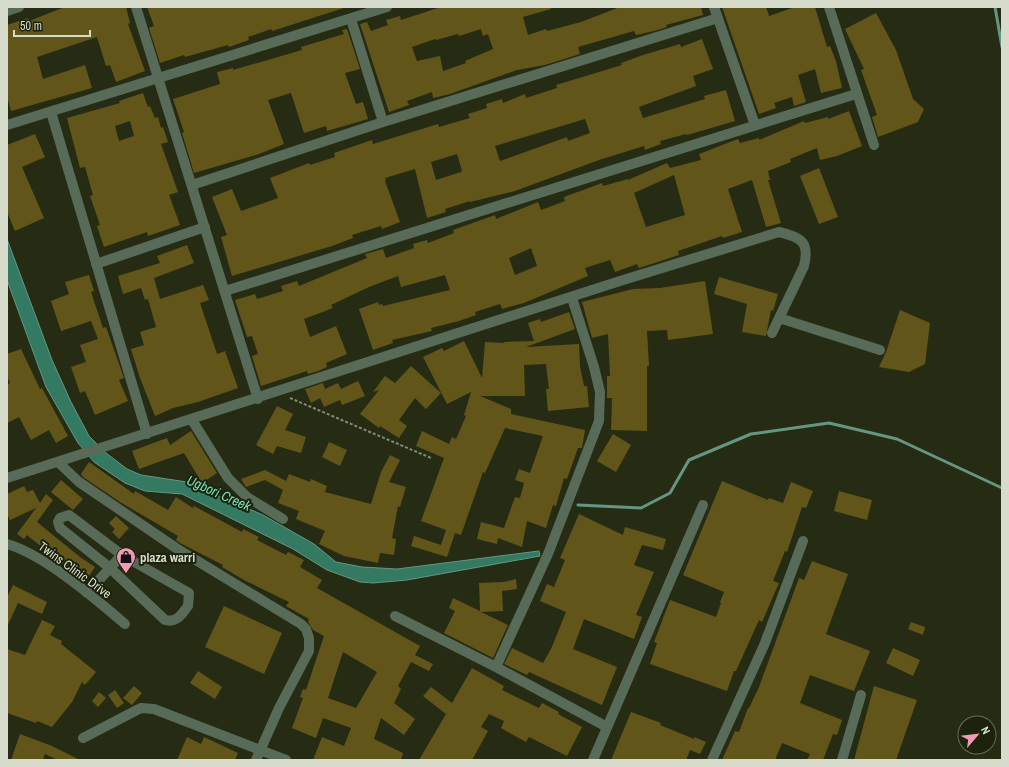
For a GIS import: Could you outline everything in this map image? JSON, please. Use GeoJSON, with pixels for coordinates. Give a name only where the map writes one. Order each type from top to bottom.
{"type":"FeatureCollection","features":[{"type":"Feature","properties":{"kind":"street"},"geometry":{"type":"LineString","coordinates":[[7,11],[19,7]]}},
{"type":"Feature","properties":{"kind":"street"},"geometry":{"type":"LineString","coordinates":[[136,7],[258,398]]}},
{"type":"Feature","properties":{"kind":"street"},"geometry":{"type":"LineString","coordinates":[[7,125],[387,7]]}},
{"type":"Feature","properties":{"kind":"street"},"geometry":{"type":"LineString","coordinates":[[714,7],[754,125]]}},
{"type":"Feature","properties":{"kind":"street"},"geometry":{"type":"LineString","coordinates":[[829,7],[856,94],[874,145]]}},
{"type":"Feature","properties":{"kind":"street"},"geometry":{"type":"LineString","coordinates":[[351,18],[383,122]]}},
{"type":"Feature","properties":{"kind":"street"},"geometry":{"type":"LineString","coordinates":[[192,185],[383,122],[718,18]]}},
{"type":"Feature","properties":{"kind":"street"},"geometry":{"type":"LineString","coordinates":[[225,291],[856,94]]}},
{"type":"Feature","properties":{"kind":"street"},"geometry":{"type":"LineString","coordinates":[[51,112],[147,434]]}},
{"type":"Feature","properties":{"kind":"street"},"geometry":{"type":"LineString","coordinates":[[96,264],[205,227]]}},
{"type":"Feature","properties":{"kind":"street"},"geometry":{"type":"LineString","coordinates":[[7,478],[779,232],[797,236],[802,241],[807,254],[804,266],[772,334]]}},
{"type":"Feature","properties":{"kind":"street"},"geometry":{"type":"LineString","coordinates":[[496,667],[548,554],[599,421],[600,392],[594,367],[572,298]]}},
{"type":"Feature","properties":{"kind":"street"},"geometry":{"type":"LineString","coordinates":[[779,318],[880,350]]}},
{"type":"Feature","properties":{"kind":"street"},"geometry":{"type":"LineString","coordinates":[[192,420],[228,478],[248,497],[283,519]]}},
{"type":"Feature","properties":{"kind":"street"},"geometry":{"type":"LineString","coordinates":[[58,462],[78,482],[176,548],[306,629],[309,638],[309,651],[256,760]]}},
{"type":"Feature","properties":{"kind":"street"},"geometry":{"type":"LineString","coordinates":[[593,760],[703,505]]}},
{"type":"Feature","properties":{"kind":"street"},"geometry":{"type":"LineString","coordinates":[[68,515],[122,555],[189,593],[188,606],[176,620],[173,622],[165,620],[110,568],[60,528],[58,522],[60,518],[68,515]]}},
{"type":"Feature","properties":{"kind":"street"},"geometry":{"type":"LineString","coordinates":[[712,760],[765,643],[803,541]]}},
{"type":"Feature","properties":{"kind":"street","name":"Twins Clinic Drive"},"geometry":{"type":"LineString","coordinates":[[7,544],[25,550],[88,593],[125,624]]}},
{"type":"Feature","properties":{"kind":"street"},"geometry":{"type":"LineString","coordinates":[[88,593],[122,555]]}},
{"type":"Feature","properties":{"kind":"street"},"geometry":{"type":"LineString","coordinates":[[395,616],[496,667],[607,727]]}},
{"type":"Feature","properties":{"kind":"street"},"geometry":{"type":"LineString","coordinates":[[842,760],[861,695]]}},
{"type":"Feature","properties":{"kind":"street"},"geometry":{"type":"LineString","coordinates":[[84,738],[137,710],[147,708],[154,709],[286,760]]}},
{"type":"Feature","properties":{"kind":"path"},"geometry":{"type":"LineString","coordinates":[[278,392],[431,458]]}},
{"type":"Feature","properties":{"kind":"shaded area"},"geometry":{"type":"Polygon","coordinates":[[[7,239],[52,360],[71,402],[89,436],[106,453],[127,469],[141,475],[187,482],[263,515],[314,544],[336,562],[362,567],[397,569],[539,551],[540,556],[407,580],[373,583],[360,582],[327,570],[293,549],[182,494],[145,491],[125,483],[94,462],[78,443],[46,387],[7,280],[7,239]]]}},
{"type":"Feature","properties":{"kind":"building"},"geometry":{"type":"Polygon","coordinates":[[[65,7],[126,7],[130,23],[128,24],[145,71],[116,82],[110,65],[106,66],[97,37],[37,57],[43,79],[85,65],[92,88],[11,111],[7,96],[7,25],[28,18],[29,21],[65,7]]]}},
{"type":"Feature","properties":{"kind":"building"},"geometry":{"type":"Polygon","coordinates":[[[147,7],[344,8],[272,31],[271,29],[248,37],[249,40],[229,47],[228,45],[185,57],[184,55],[160,63],[149,28],[154,26],[147,7]]]}},
{"type":"Feature","properties":{"kind":"building"},"geometry":{"type":"Polygon","coordinates":[[[441,7],[550,7],[551,9],[523,17],[528,35],[546,29],[547,31],[581,22],[620,7],[701,7],[703,15],[666,25],[667,27],[654,31],[636,35],[634,31],[578,47],[580,54],[545,65],[517,70],[450,94],[433,98],[432,92],[407,101],[409,105],[389,112],[360,24],[367,22],[371,31],[388,25],[386,20],[400,16],[401,20],[441,7]],[[481,29],[459,36],[458,34],[435,39],[412,47],[417,61],[440,56],[443,71],[466,63],[465,61],[493,49],[488,34],[483,36],[481,29]]]}},
{"type":"Feature","properties":{"kind":"building"},"geometry":{"type":"Polygon","coordinates":[[[722,7],[766,7],[769,16],[795,7],[815,7],[827,47],[830,46],[836,61],[842,88],[821,93],[815,69],[798,75],[806,102],[794,106],[792,97],[774,103],[776,108],[759,114],[722,7]]]}},
{"type":"Feature","properties":{"kind":"building"},"geometry":{"type":"Polygon","coordinates":[[[876,13],[896,50],[913,99],[924,109],[918,122],[878,137],[872,117],[877,115],[861,70],[864,69],[845,29],[876,13]]]}},
{"type":"Feature","properties":{"kind":"building"},"geometry":{"type":"Polygon","coordinates":[[[347,29],[360,69],[345,73],[356,104],[363,102],[368,119],[327,131],[326,126],[304,133],[291,93],[268,100],[284,144],[259,154],[194,173],[182,133],[184,132],[173,99],[220,84],[217,72],[233,68],[233,70],[302,50],[301,47],[344,34],[342,30],[347,29]]]}},
{"type":"Feature","properties":{"kind":"building"},"geometry":{"type":"Polygon","coordinates":[[[702,39],[713,69],[693,76],[696,86],[639,107],[643,118],[705,99],[704,96],[726,90],[735,121],[660,141],[661,144],[645,150],[644,146],[599,160],[515,191],[470,201],[445,209],[446,212],[427,218],[415,169],[385,178],[400,222],[382,229],[381,226],[352,235],[353,238],[332,246],[232,276],[221,237],[227,235],[212,197],[232,189],[241,211],[278,198],[270,178],[309,163],[310,165],[335,157],[334,153],[372,140],[373,144],[438,124],[439,127],[470,118],[468,114],[487,108],[486,104],[502,99],[503,103],[525,94],[526,98],[557,88],[556,85],[622,65],[621,63],[643,55],[680,44],[681,47],[702,39]],[[585,119],[495,146],[500,161],[567,137],[568,141],[590,133],[585,119]],[[457,154],[431,162],[436,180],[462,171],[457,154]]]}},
{"type":"Feature","properties":{"kind":"building"},"geometry":{"type":"Polygon","coordinates":[[[143,93],[148,107],[150,106],[155,118],[158,117],[161,128],[163,127],[168,142],[161,144],[178,192],[169,195],[180,225],[148,236],[147,232],[104,247],[97,226],[100,225],[90,196],[93,195],[85,167],[80,168],[67,118],[120,103],[119,101],[143,93]],[[130,121],[115,126],[119,141],[134,136],[130,121]]]}},
{"type":"Feature","properties":{"kind":"building"},"geometry":{"type":"Polygon","coordinates":[[[849,111],[862,146],[837,156],[820,160],[817,148],[790,159],[791,162],[768,171],[770,180],[768,180],[781,223],[766,227],[752,180],[728,189],[742,232],[723,238],[722,236],[678,251],[679,255],[639,268],[637,264],[615,272],[610,260],[585,268],[588,276],[524,303],[502,309],[500,304],[475,312],[476,315],[459,321],[431,328],[432,331],[392,340],[393,343],[373,350],[359,309],[378,302],[379,305],[382,304],[383,306],[450,290],[445,275],[401,287],[398,276],[369,287],[331,305],[333,308],[304,319],[310,337],[336,326],[347,354],[326,363],[327,367],[318,371],[308,374],[307,371],[261,386],[252,356],[258,354],[252,336],[247,337],[235,300],[255,294],[257,299],[283,291],[281,286],[297,281],[299,286],[367,258],[365,254],[383,249],[386,258],[414,248],[413,244],[427,240],[428,243],[454,233],[453,230],[495,215],[496,219],[538,202],[541,210],[565,201],[564,197],[602,183],[603,186],[628,180],[667,163],[670,168],[701,160],[699,154],[738,139],[740,143],[759,138],[759,140],[804,121],[805,123],[828,117],[828,119],[849,111]],[[674,175],[634,193],[646,227],[685,215],[674,175]],[[531,248],[509,258],[515,275],[537,266],[531,248]]]}},
{"type":"Feature","properties":{"kind":"building"},"geometry":{"type":"Polygon","coordinates":[[[35,134],[45,157],[22,167],[44,218],[15,231],[7,212],[7,145],[35,134]]]}},
{"type":"Feature","properties":{"kind":"building"},"geometry":{"type":"Polygon","coordinates":[[[819,168],[838,217],[819,224],[800,176],[819,168]]]}},
{"type":"Feature","properties":{"kind":"building"},"geometry":{"type":"Polygon","coordinates":[[[187,245],[194,263],[154,278],[160,299],[203,285],[209,300],[200,303],[217,354],[225,351],[238,388],[198,402],[173,408],[155,416],[140,378],[131,349],[144,345],[140,332],[156,327],[148,299],[145,300],[141,288],[123,294],[118,276],[160,263],[157,256],[187,245]]]}},
{"type":"Feature","properties":{"kind":"building"},"geometry":{"type":"Polygon","coordinates":[[[89,275],[94,291],[91,292],[103,328],[106,327],[124,378],[119,380],[128,401],[95,415],[85,391],[80,393],[71,367],[86,362],[80,345],[98,339],[91,321],[61,331],[51,301],[69,294],[65,282],[89,275]]]}},
{"type":"Feature","properties":{"kind":"building"},"geometry":{"type":"Polygon","coordinates":[[[719,277],[778,294],[773,311],[771,310],[766,336],[742,332],[747,304],[714,294],[719,277]]]}},
{"type":"Feature","properties":{"kind":"building"},"geometry":{"type":"Polygon","coordinates":[[[705,281],[713,334],[668,340],[667,330],[647,331],[649,366],[647,366],[647,431],[611,430],[612,398],[607,398],[607,376],[610,376],[608,334],[592,338],[582,302],[633,289],[660,288],[705,281]]]}},
{"type":"Feature","properties":{"kind":"building"},"geometry":{"type":"Polygon","coordinates":[[[900,310],[930,323],[925,364],[909,372],[879,367],[886,352],[900,310]]]}},
{"type":"Feature","properties":{"kind":"building"},"geometry":{"type":"Polygon","coordinates":[[[569,312],[575,329],[526,347],[579,344],[580,366],[584,386],[587,386],[589,407],[548,411],[546,389],[549,389],[546,364],[524,365],[525,396],[480,396],[511,409],[511,414],[585,430],[582,448],[578,448],[567,479],[564,478],[556,506],[553,505],[546,528],[527,521],[522,547],[498,538],[497,544],[477,539],[481,522],[504,528],[515,497],[520,498],[524,483],[515,480],[519,469],[530,473],[543,436],[505,428],[485,473],[483,472],[461,535],[455,533],[447,557],[411,546],[414,536],[441,545],[446,530],[421,521],[444,458],[416,446],[422,431],[449,444],[452,437],[456,439],[466,416],[464,415],[471,392],[447,404],[423,357],[442,348],[444,351],[464,341],[482,378],[485,342],[504,343],[534,341],[528,323],[540,319],[541,322],[569,312]]]}},
{"type":"Feature","properties":{"kind":"building"},"geometry":{"type":"Polygon","coordinates":[[[21,349],[40,389],[42,388],[68,436],[56,443],[49,430],[31,440],[19,417],[7,423],[7,385],[10,383],[7,376],[7,354],[21,349]]]}},
{"type":"Feature","properties":{"kind":"building"},"geometry":{"type":"Polygon","coordinates":[[[411,366],[441,393],[426,409],[415,398],[399,420],[407,426],[399,438],[380,426],[379,428],[360,414],[379,390],[373,392],[385,376],[395,383],[411,366]]]}},
{"type":"Feature","properties":{"kind":"building"},"geometry":{"type":"Polygon","coordinates":[[[358,381],[365,396],[342,405],[340,400],[324,407],[320,398],[311,403],[305,389],[323,383],[325,389],[338,383],[341,389],[358,381]]]}},
{"type":"Feature","properties":{"kind":"building"},"geometry":{"type":"Polygon","coordinates":[[[277,406],[293,414],[285,430],[306,437],[301,453],[277,446],[273,454],[256,445],[277,406]]]}},
{"type":"Feature","properties":{"kind":"building"},"geometry":{"type":"Polygon","coordinates":[[[191,431],[217,473],[202,483],[184,453],[139,469],[132,451],[167,438],[170,445],[191,431]]]}},
{"type":"Feature","properties":{"kind":"building"},"geometry":{"type":"Polygon","coordinates":[[[613,434],[631,445],[616,472],[597,461],[613,434]]]}},
{"type":"Feature","properties":{"kind":"building"},"geometry":{"type":"Polygon","coordinates":[[[329,442],[347,450],[340,466],[322,457],[329,442]]]}},
{"type":"Feature","properties":{"kind":"building"},"geometry":{"type":"Polygon","coordinates":[[[390,455],[400,460],[389,482],[406,487],[400,507],[398,506],[392,538],[396,539],[394,555],[380,553],[378,563],[344,556],[319,544],[325,531],[296,519],[299,511],[278,503],[283,490],[265,480],[246,487],[241,479],[265,470],[286,481],[289,474],[310,482],[311,479],[327,486],[325,492],[371,504],[381,472],[390,455]]]}},
{"type":"Feature","properties":{"kind":"building"},"geometry":{"type":"Polygon","coordinates":[[[89,462],[134,494],[135,491],[168,510],[176,497],[193,508],[194,506],[242,532],[243,529],[259,537],[257,540],[286,555],[288,552],[304,560],[300,567],[322,580],[317,588],[420,646],[415,655],[433,664],[429,671],[411,662],[398,686],[401,689],[394,703],[415,719],[404,735],[381,718],[374,739],[403,753],[401,760],[313,760],[322,737],[344,746],[351,728],[323,718],[316,738],[292,728],[303,698],[300,697],[303,689],[306,690],[324,636],[313,630],[308,622],[309,619],[286,606],[289,602],[244,580],[222,567],[223,565],[180,543],[176,540],[178,536],[120,502],[83,477],[81,474],[89,462]],[[343,652],[328,698],[356,708],[377,672],[343,652]]]}},
{"type":"Feature","properties":{"kind":"building"},"geometry":{"type":"Polygon","coordinates":[[[61,480],[83,499],[73,510],[51,492],[61,480]]]}},
{"type":"Feature","properties":{"kind":"building"},"geometry":{"type":"Polygon","coordinates":[[[722,481],[768,500],[769,498],[783,503],[791,482],[813,491],[806,508],[802,507],[787,552],[785,551],[773,581],[779,583],[762,622],[759,620],[736,671],[734,671],[727,691],[650,664],[657,643],[654,642],[670,600],[716,617],[724,592],[683,575],[722,481]]]}},
{"type":"Feature","properties":{"kind":"building"},"geometry":{"type":"Polygon","coordinates":[[[24,486],[27,492],[33,490],[40,503],[46,494],[53,500],[37,522],[80,557],[95,567],[85,582],[27,535],[24,539],[17,534],[36,508],[10,520],[7,514],[7,494],[24,486]]]}},
{"type":"Feature","properties":{"kind":"building"},"geometry":{"type":"Polygon","coordinates":[[[839,491],[872,500],[867,520],[834,511],[839,491]]]}},
{"type":"Feature","properties":{"kind":"building"},"geometry":{"type":"Polygon","coordinates":[[[579,514],[623,535],[625,527],[666,539],[663,550],[642,545],[634,565],[654,572],[636,615],[642,617],[634,639],[584,619],[573,649],[617,667],[602,705],[529,672],[527,675],[504,664],[512,648],[543,663],[551,649],[566,612],[540,601],[547,584],[554,587],[565,560],[560,558],[579,514]]]}},
{"type":"Feature","properties":{"kind":"building"},"geometry":{"type":"Polygon","coordinates":[[[116,516],[129,528],[119,539],[112,532],[115,529],[109,523],[116,516]]]}},
{"type":"Feature","properties":{"kind":"building"},"geometry":{"type":"Polygon","coordinates":[[[812,561],[848,574],[826,634],[870,651],[854,691],[810,675],[800,703],[842,720],[837,735],[833,734],[823,760],[807,760],[810,754],[782,743],[775,760],[722,760],[735,731],[739,732],[748,708],[759,687],[799,578],[804,580],[812,561]]]}},
{"type":"Feature","properties":{"kind":"building"},"geometry":{"type":"Polygon","coordinates":[[[516,579],[517,589],[502,591],[503,611],[481,612],[508,625],[493,658],[444,633],[455,611],[449,608],[453,598],[480,611],[479,583],[504,582],[516,579]]]}},
{"type":"Feature","properties":{"kind":"building"},"geometry":{"type":"Polygon","coordinates":[[[13,585],[47,602],[42,614],[18,603],[7,627],[7,597],[13,585]]]}},
{"type":"Feature","properties":{"kind":"building"},"geometry":{"type":"Polygon","coordinates":[[[224,606],[282,633],[264,674],[205,647],[224,606]]]}},
{"type":"Feature","properties":{"kind":"building"},"geometry":{"type":"Polygon","coordinates":[[[42,620],[55,626],[50,635],[62,641],[61,644],[96,672],[85,685],[82,682],[72,702],[52,727],[37,721],[36,723],[7,713],[7,649],[25,655],[42,620]]]}},
{"type":"Feature","properties":{"kind":"building"},"geometry":{"type":"Polygon","coordinates":[[[911,622],[925,627],[923,635],[908,629],[911,622]]]}},
{"type":"Feature","properties":{"kind":"building"},"geometry":{"type":"Polygon","coordinates":[[[893,648],[920,660],[913,676],[886,663],[893,648]]]}},
{"type":"Feature","properties":{"kind":"building"},"geometry":{"type":"Polygon","coordinates":[[[472,668],[504,686],[502,690],[539,708],[542,703],[559,712],[558,714],[582,727],[567,756],[529,737],[526,742],[501,728],[504,721],[489,714],[481,727],[488,731],[472,760],[419,760],[446,714],[423,696],[431,687],[452,703],[472,668]]]}},
{"type":"Feature","properties":{"kind":"building"},"geometry":{"type":"Polygon","coordinates":[[[198,671],[222,687],[215,699],[190,683],[198,671]]]}},
{"type":"Feature","properties":{"kind":"building"},"geometry":{"type":"Polygon","coordinates":[[[134,686],[142,693],[132,705],[123,698],[134,686]]]}},
{"type":"Feature","properties":{"kind":"building"},"geometry":{"type":"Polygon","coordinates":[[[874,686],[917,700],[896,760],[854,760],[874,686]]]}},
{"type":"Feature","properties":{"kind":"building"},"geometry":{"type":"Polygon","coordinates":[[[115,690],[124,703],[117,708],[108,695],[115,690]]]}},
{"type":"Feature","properties":{"kind":"building"},"geometry":{"type":"Polygon","coordinates":[[[99,692],[106,698],[98,707],[92,701],[99,692]]]}},
{"type":"Feature","properties":{"kind":"building"},"geometry":{"type":"Polygon","coordinates":[[[631,712],[661,723],[660,725],[694,739],[694,737],[706,742],[700,754],[690,750],[686,760],[611,760],[631,712]]]}},
{"type":"Feature","properties":{"kind":"building"},"geometry":{"type":"Polygon","coordinates":[[[20,734],[52,746],[80,760],[58,760],[45,754],[43,760],[11,760],[20,734]]]}},
{"type":"Feature","properties":{"kind":"building"},"geometry":{"type":"Polygon","coordinates":[[[187,737],[201,744],[204,737],[238,753],[235,760],[177,760],[187,737]]]}},
{"type":"Feature","properties":{"kind":"waterway"},"geometry":{"type":"LineString","coordinates":[[995,7],[1002,47]]}},
{"type":"Feature","properties":{"kind":"waterway"},"geometry":{"type":"LineString","coordinates":[[578,505],[641,508],[670,493],[689,460],[751,434],[829,423],[897,439],[1002,488]]}},
{"type":"Feature","properties":{"kind":"place","name":"plaza warri"},"geometry":{"type":"Point","coordinates":[126,574]}},
{"type":"Feature","properties":{"kind":"water label","name":"Ugbori Creek"},"geometry":{"type":"Point","coordinates":[219,493]}}]}
